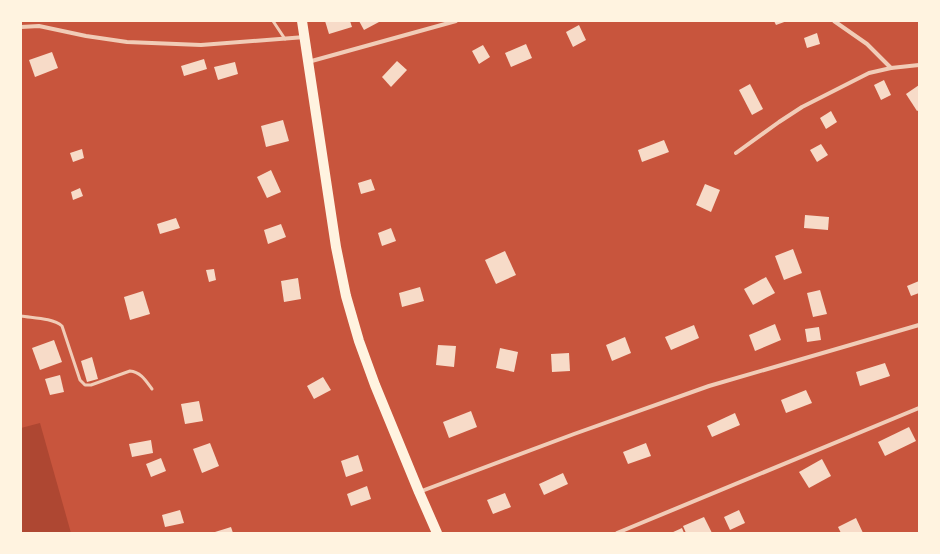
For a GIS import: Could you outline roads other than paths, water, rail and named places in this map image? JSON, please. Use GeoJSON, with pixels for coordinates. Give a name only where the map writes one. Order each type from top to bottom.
{"type":"FeatureCollection","features":[{"type":"Feature","properties":{"kind":"main road"},"geometry":{"type":"LineString","coordinates":[[302,21],[336,247],[346,296],[358,341],[375,385],[418,492],[438,533]]}},
{"type":"Feature","properties":{"kind":"street"},"geometry":{"type":"LineString","coordinates":[[308,62],[456,21]]}},
{"type":"Feature","properties":{"kind":"street"},"geometry":{"type":"LineString","coordinates":[[834,21],[867,44],[891,68]]}},
{"type":"Feature","properties":{"kind":"street"},"geometry":{"type":"LineString","coordinates":[[21,27],[39,26],[86,36],[127,42],[201,45],[305,37]]}},
{"type":"Feature","properties":{"kind":"street"},"geometry":{"type":"LineString","coordinates":[[736,152],[802,107],[869,73],[891,68],[919,65]]}},
{"type":"Feature","properties":{"kind":"street"},"geometry":{"type":"LineString","coordinates":[[418,492],[709,386],[919,325]]}},
{"type":"Feature","properties":{"kind":"street"},"geometry":{"type":"LineString","coordinates":[[617,533],[919,408]]}},
{"type":"Feature","properties":{"kind":"lane"},"geometry":{"type":"LineString","coordinates":[[274,21],[285,39]]}},
{"type":"Feature","properties":{"kind":"lane"},"geometry":{"type":"LineString","coordinates":[[21,316],[51,321],[62,326],[80,380],[85,385],[130,371],[135,371],[139,373],[152,389]]}}]}
